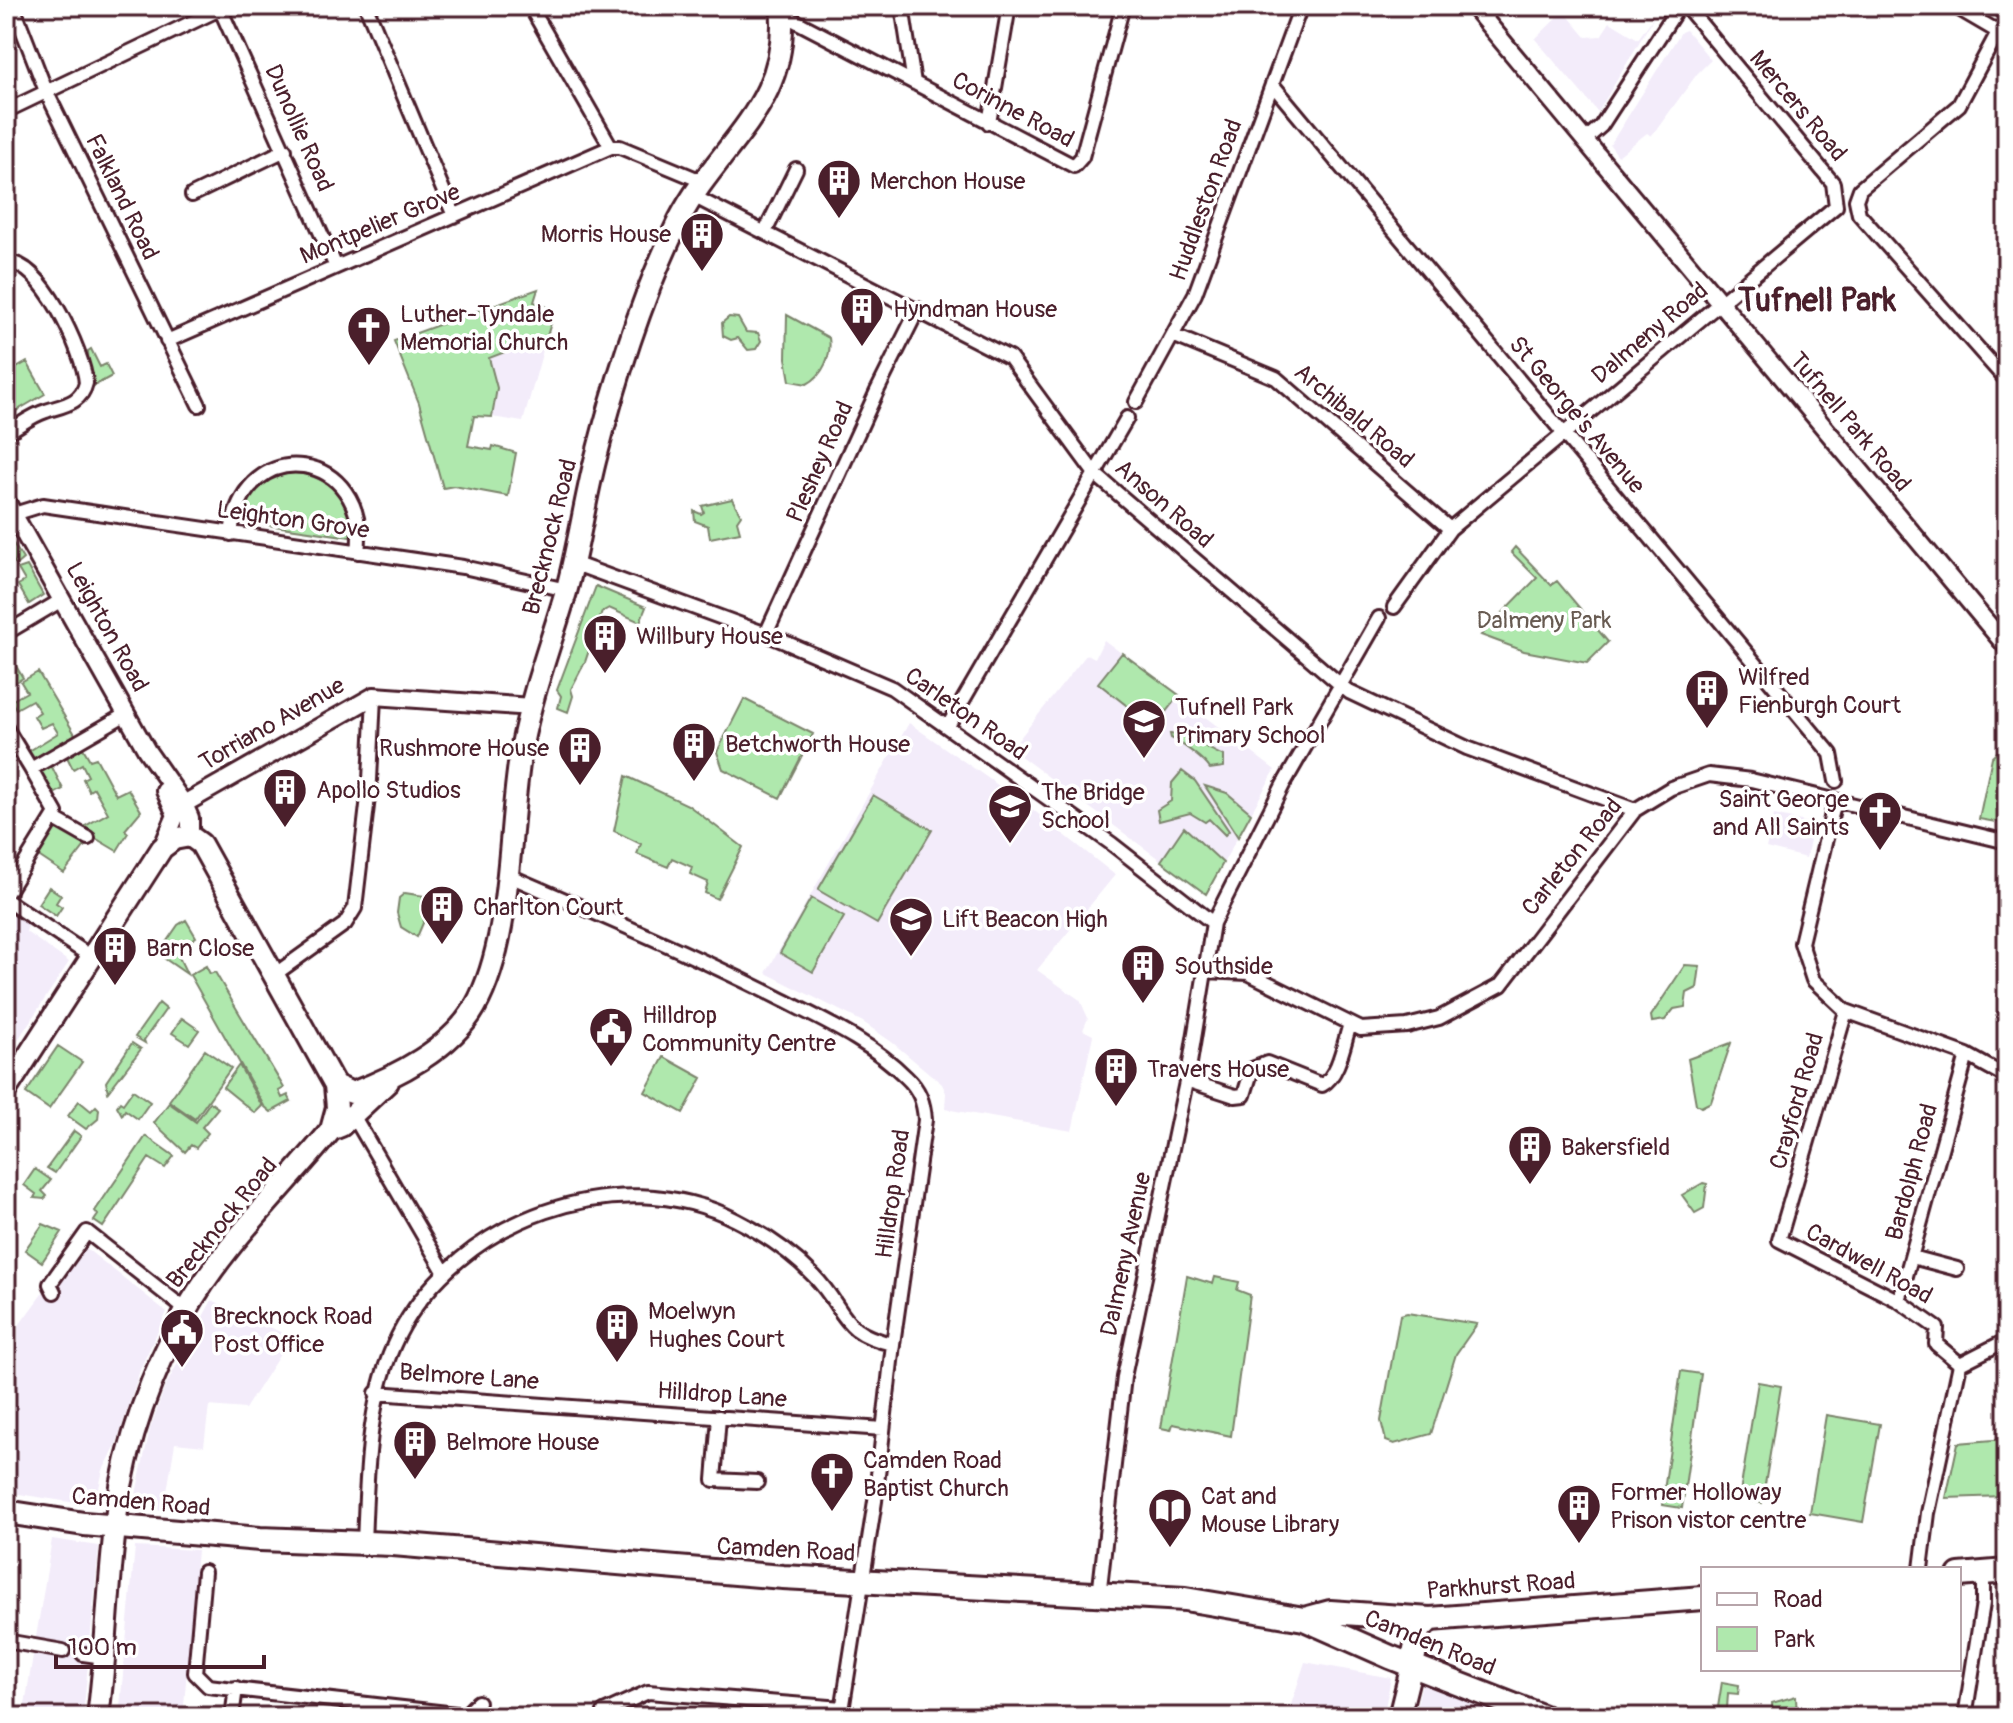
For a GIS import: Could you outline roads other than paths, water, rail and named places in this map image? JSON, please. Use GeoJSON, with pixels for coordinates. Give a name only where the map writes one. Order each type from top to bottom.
{"type":"FeatureCollection","features":[{"type":"Feature","properties":{"kind":"highway","name":"Camden Road"},"geometry":{"type":"LineString","coordinates":[[6,1512],[116,1527],[364,1543],[783,1577],[1185,1599],[1304,1619],[1544,1717]]}},
{"type":"Feature","properties":{"kind":"highway"},"geometry":{"type":"LineString","coordinates":[[1961,1575],[2007,1571]]}},
{"type":"Feature","properties":{"kind":"highway","name":"Parkhurst Road"},"geometry":{"type":"LineString","coordinates":[[1304,1619],[1330,1612],[1430,1619],[1701,1598]]}},
{"type":"Feature","properties":{"kind":"highway"},"geometry":{"type":"LineString","coordinates":[[1412,1665],[1419,1630],[1430,1619]]}},
{"type":"Feature","properties":{"kind":"main road","name":"Brecknock Road"},"geometry":{"type":"LineString","coordinates":[[98,1717],[116,1527],[139,1421],[163,1355],[186,1310],[233,1246],[331,1130],[353,1115],[393,1076],[449,1037],[475,1007],[495,955],[519,763],[532,707],[567,590],[594,465],[622,369],[665,251],[698,189],[734,146],[770,86],[778,60],[781,10]]}},
{"type":"Feature","properties":{"kind":"main road","name":"Leighton Road"},"geometry":{"type":"LineString","coordinates":[[190,836],[201,844],[335,1085]]}},
{"type":"Feature","properties":{"kind":"main road"},"geometry":{"type":"LineString","coordinates":[[6,1090],[162,848],[174,839],[190,836]]}},
{"type":"Feature","properties":{"kind":"main road","name":"Brecknock Road"},"geometry":{"type":"LineString","coordinates":[[335,1085],[352,1093],[393,1076]]}},
{"type":"Feature","properties":{"kind":"main road"},"geometry":{"type":"LineString","coordinates":[[331,1130],[337,1108],[335,1085]]}},
{"type":"Feature","properties":{"kind":"main road"},"geometry":{"type":"LineString","coordinates":[[1399,1717],[1412,1665]]}},
{"type":"Feature","properties":{"kind":"street","name":"Falkland Road"},"geometry":{"type":"LineString","coordinates":[[13,6],[46,91],[199,405]]}},
{"type":"Feature","properties":{"kind":"street"},"geometry":{"type":"LineString","coordinates":[[366,6],[454,216]]}},
{"type":"Feature","properties":{"kind":"street"},"geometry":{"type":"LineString","coordinates":[[530,6],[611,147]]}},
{"type":"Feature","properties":{"kind":"street"},"geometry":{"type":"LineString","coordinates":[[902,6],[914,83]]}},
{"type":"Feature","properties":{"kind":"street"},"geometry":{"type":"LineString","coordinates":[[989,123],[1009,6]]}},
{"type":"Feature","properties":{"kind":"street","name":"Corinne Road"},"geometry":{"type":"LineString","coordinates":[[781,10],[1066,165],[1079,163],[1123,6]]}},
{"type":"Feature","properties":{"kind":"street","name":"Huddleston Road"},"geometry":{"type":"LineString","coordinates":[[1136,402],[1175,336],[1222,227],[1301,6]]}},
{"type":"Feature","properties":{"kind":"street","name":"Tufnell Park Road"},"geometry":{"type":"LineString","coordinates":[[1473,6],[2007,647]]}},
{"type":"Feature","properties":{"kind":"street"},"geometry":{"type":"LineString","coordinates":[[1585,140],[1601,126],[1679,6]]}},
{"type":"Feature","properties":{"kind":"street","name":"Mercers Road"},"geometry":{"type":"LineString","coordinates":[[1686,6],[1833,183],[1837,200]]}},
{"type":"Feature","properties":{"kind":"street"},"geometry":{"type":"LineString","coordinates":[[1954,6],[2002,34],[1959,105],[1860,189],[1856,200],[1859,214],[2007,381]]}},
{"type":"Feature","properties":{"kind":"street"},"geometry":{"type":"LineString","coordinates":[[6,111],[222,7]]}},
{"type":"Feature","properties":{"kind":"street","name":"Dunollie Road"},"geometry":{"type":"LineString","coordinates":[[222,7],[336,267]]}},
{"type":"Feature","properties":{"kind":"street","name":"St George's Avenue"},"geometry":{"type":"LineString","coordinates":[[1272,84],[1831,754],[1836,781]]}},
{"type":"Feature","properties":{"kind":"street","name":"Montpelier Grove"},"geometry":{"type":"LineString","coordinates":[[167,341],[611,147]]}},
{"type":"Feature","properties":{"kind":"street","name":"Anson Road"},"geometry":{"type":"LineString","coordinates":[[611,147],[620,147],[698,189],[765,232],[1010,358],[1095,474],[1341,684],[1467,748],[1635,810]]}},
{"type":"Feature","properties":{"kind":"street"},"geometry":{"type":"LineString","coordinates":[[192,195],[285,150]]}},
{"type":"Feature","properties":{"kind":"street"},"geometry":{"type":"LineString","coordinates":[[765,232],[796,169]]}},
{"type":"Feature","properties":{"kind":"street","name":"Dalmeny Road"},"geometry":{"type":"LineString","coordinates":[[1394,607],[1450,529],[1831,212],[1837,200]]}},
{"type":"Feature","properties":{"kind":"street"},"geometry":{"type":"LineString","coordinates":[[6,263],[25,266],[40,282],[80,355],[86,383],[76,400],[60,409],[48,410],[6,433]]}},
{"type":"Feature","properties":{"kind":"street","name":"Pleshey Road"},"geometry":{"type":"LineString","coordinates":[[766,634],[918,309]]}},
{"type":"Feature","properties":{"kind":"street","name":"Archibald Road"},"geometry":{"type":"LineString","coordinates":[[1175,336],[1276,378],[1450,529]]}},
{"type":"Feature","properties":{"kind":"street"},"geometry":{"type":"LineString","coordinates":[[948,726],[1127,418]]}},
{"type":"Feature","properties":{"kind":"street"},"geometry":{"type":"LineString","coordinates":[[231,534],[238,502],[257,478],[283,466],[308,466],[332,475],[350,497],[360,524],[358,552]]}},
{"type":"Feature","properties":{"kind":"street","name":"Leighton Grove"},"geometry":{"type":"LineString","coordinates":[[10,508],[43,505],[463,567],[567,590]]}},
{"type":"Feature","properties":{"kind":"street","name":"Leighton Road"},"geometry":{"type":"LineString","coordinates":[[10,508],[163,778],[171,782],[184,804],[190,818],[190,836]]}},
{"type":"Feature","properties":{"kind":"street","name":"Carleton Road"},"geometry":{"type":"LineString","coordinates":[[573,563],[766,634],[892,688],[1112,844],[1213,923]]}},
{"type":"Feature","properties":{"kind":"street"},"geometry":{"type":"LineString","coordinates":[[6,633],[60,601]]}},
{"type":"Feature","properties":{"kind":"street"},"geometry":{"type":"LineString","coordinates":[[1213,923],[1237,872],[1379,618]]}},
{"type":"Feature","properties":{"kind":"street"},"geometry":{"type":"LineString","coordinates":[[274,975],[345,924],[355,908],[370,780],[374,696]]}},
{"type":"Feature","properties":{"kind":"street","name":"Torriano Avenue"},"geometry":{"type":"LineString","coordinates":[[184,804],[374,696],[532,707]]}},
{"type":"Feature","properties":{"kind":"street"},"geometry":{"type":"LineString","coordinates":[[31,769],[126,714]]}},
{"type":"Feature","properties":{"kind":"street"},"geometry":{"type":"LineString","coordinates":[[6,728],[56,813],[6,894]]}},
{"type":"Feature","properties":{"kind":"street","name":"Carleton Road"},"geometry":{"type":"LineString","coordinates":[[1205,971],[1248,973],[1361,1029],[1407,1026],[1439,1018],[1501,985],[1635,810],[1671,788],[1709,775],[1751,780],[2007,842]]}},
{"type":"Feature","properties":{"kind":"street","name":"Leighton Road"},"geometry":{"type":"LineString","coordinates":[[162,848],[176,815],[162,786],[163,778]]}},
{"type":"Feature","properties":{"kind":"street","name":"Crayford Road"},"geometry":{"type":"LineString","coordinates":[[1779,1240],[1846,1011],[1813,980],[1801,943],[1835,801]]}},
{"type":"Feature","properties":{"kind":"street"},"geometry":{"type":"LineString","coordinates":[[53,818],[88,838]]}},
{"type":"Feature","properties":{"kind":"street","name":"Hilldrop Road"},"geometry":{"type":"LineString","coordinates":[[505,874],[731,974],[830,1024],[883,1056],[917,1089],[924,1103],[925,1120],[883,1429],[841,1713]]}},
{"type":"Feature","properties":{"kind":"street"},"geometry":{"type":"LineString","coordinates":[[6,900],[93,958]]}},
{"type":"Feature","properties":{"kind":"street","name":"Dalmeny Avenue"},"geometry":{"type":"LineString","coordinates":[[1099,1596],[1124,1377],[1186,1080],[1213,923]]}},
{"type":"Feature","properties":{"kind":"street"},"geometry":{"type":"LineString","coordinates":[[1846,1011],[1967,1055],[2007,1077]]}},
{"type":"Feature","properties":{"kind":"street"},"geometry":{"type":"LineString","coordinates":[[1186,1080],[1235,1096],[1244,1095],[1252,1069],[1267,1063],[1322,1085],[1329,1082],[1350,1024]]}},
{"type":"Feature","properties":{"kind":"street","name":"Bardolph Road"},"geometry":{"type":"LineString","coordinates":[[1899,1301],[1967,1055]]}},
{"type":"Feature","properties":{"kind":"street"},"geometry":{"type":"LineString","coordinates":[[353,1115],[445,1273]]}},
{"type":"Feature","properties":{"kind":"street"},"geometry":{"type":"LineString","coordinates":[[364,1543],[376,1393],[399,1335],[445,1273],[501,1230],[551,1209],[605,1197],[672,1199],[735,1219],[787,1252],[816,1278],[855,1332],[893,1344]]}},
{"type":"Feature","properties":{"kind":"street"},"geometry":{"type":"LineString","coordinates":[[54,1292],[50,1284],[87,1232],[186,1310]]}},
{"type":"Feature","properties":{"kind":"street","name":"Cardwell Road"},"geometry":{"type":"LineString","coordinates":[[1779,1240],[1899,1301],[1937,1328],[1936,1344],[1960,1364]]}},
{"type":"Feature","properties":{"kind":"street"},"geometry":{"type":"LineString","coordinates":[[1912,1257],[1957,1269]]}},
{"type":"Feature","properties":{"kind":"street"},"geometry":{"type":"LineString","coordinates":[[1921,1567],[1928,1513],[1960,1364],[2007,1340]]}},
{"type":"Feature","properties":{"kind":"street","name":"Belmore Lane"},"geometry":{"type":"LineString","coordinates":[[376,1393],[559,1406]]}},
{"type":"Feature","properties":{"kind":"street","name":"Hilldrop Lane"},"geometry":{"type":"LineString","coordinates":[[559,1406],[883,1429]]}},
{"type":"Feature","properties":{"kind":"street"},"geometry":{"type":"LineString","coordinates":[[719,1417],[714,1480],[757,1482]]}},
{"type":"Feature","properties":{"kind":"street"},"geometry":{"type":"LineString","coordinates":[[204,1572],[195,1673],[208,1686],[465,1715],[478,1702]]}},
{"type":"Feature","properties":{"kind":"street"},"geometry":{"type":"LineString","coordinates":[[1965,1717],[1983,1603],[1983,1573]]}},
{"type":"Feature","properties":{"kind":"street"},"geometry":{"type":"LineString","coordinates":[[6,1641],[63,1651]]}},
{"type":"Feature","properties":{"kind":"street"},"geometry":{"type":"LineString","coordinates":[[83,1654],[104,1657]]}},
{"type":"Feature","properties":{"kind":"street"},"geometry":{"type":"LineString","coordinates":[[232,1717],[236,1688]]}},
{"type":"Feature","properties":{"kind":"street"},"geometry":{"type":"LineString","coordinates":[[604,1712],[648,1692],[841,1713]]}},
{"type":"Feature","properties":{"kind":"place","name":"Merchon House"},"geometry":{"type":"Point","coordinates":[839,220]}},
{"type":"Feature","properties":{"kind":"place","name":"Morris House"},"geometry":{"type":"Point","coordinates":[702,273]}},
{"type":"Feature","properties":{"kind":"place","name":"Hyndman House"},"geometry":{"type":"Point","coordinates":[862,348]}},
{"type":"Feature","properties":{"kind":"place","name":"Luther-Tyndale Memorial Church"},"geometry":{"type":"Point","coordinates":[369,367]}},
{"type":"Feature","properties":{"kind":"place","name":"Willbury House"},"geometry":{"type":"Point","coordinates":[605,675]}},
{"type":"Feature","properties":{"kind":"place","name":"Wilfred Fienburgh Court"},"geometry":{"type":"Point","coordinates":[1707,730]}},
{"type":"Feature","properties":{"kind":"place","name":"Tufnell Park Primary School"},"geometry":{"type":"Point","coordinates":[1144,760]}},
{"type":"Feature","properties":{"kind":"place","name":"Betchworth House"},"geometry":{"type":"Point","coordinates":[694,783]}},
{"type":"Feature","properties":{"kind":"place","name":"Rushmore House"},"geometry":{"type":"Point","coordinates":[580,787]}},
{"type":"Feature","properties":{"kind":"place","name":"Apollo Studios"},"geometry":{"type":"Point","coordinates":[285,829]}},
{"type":"Feature","properties":{"kind":"place","name":"The Bridge School"},"geometry":{"type":"Point","coordinates":[1010,845]}},
{"type":"Feature","properties":{"kind":"place","name":"Saint George and All Saints"},"geometry":{"type":"Point","coordinates":[1880,852]}},
{"type":"Feature","properties":{"kind":"place","name":"Charlton Court"},"geometry":{"type":"Point","coordinates":[442,946]}},
{"type":"Feature","properties":{"kind":"place","name":"Lift Beacon High"},"geometry":{"type":"Point","coordinates":[911,958]}},
{"type":"Feature","properties":{"kind":"place","name":"Barn Close"},"geometry":{"type":"Point","coordinates":[115,987]}},
{"type":"Feature","properties":{"kind":"place","name":"Southside"},"geometry":{"type":"Point","coordinates":[1143,1005]}},
{"type":"Feature","properties":{"kind":"place","name":"Hilldrop Community Centre"},"geometry":{"type":"Point","coordinates":[611,1068]}},
{"type":"Feature","properties":{"kind":"place","name":"Travers House"},"geometry":{"type":"Point","coordinates":[1116,1108]}},
{"type":"Feature","properties":{"kind":"place","name":"Bakersfield"},"geometry":{"type":"Point","coordinates":[1530,1186]}},
{"type":"Feature","properties":{"kind":"place","name":"Moelwyn Hughes Court"},"geometry":{"type":"Point","coordinates":[617,1364]}},
{"type":"Feature","properties":{"kind":"place","name":"Brecknock Road Post Office"},"geometry":{"type":"Point","coordinates":[182,1369]}},
{"type":"Feature","properties":{"kind":"place","name":"Belmore House"},"geometry":{"type":"Point","coordinates":[415,1481]}},
{"type":"Feature","properties":{"kind":"place","name":"Camden Road Baptist Church"},"geometry":{"type":"Point","coordinates":[832,1513]}},
{"type":"Feature","properties":{"kind":"place","name":"Former Holloway Prison vistor centre"},"geometry":{"type":"Point","coordinates":[1579,1545]}},
{"type":"Feature","properties":{"kind":"place","name":"Cat and Mouse Library"},"geometry":{"type":"Point","coordinates":[1170,1549]}},
{"type":"Feature","properties":{"kind":"district","name":"Tufnell Park"},"geometry":{"type":"Point","coordinates":[1817,301]}},
{"type":"Feature","properties":{"kind":"park label","name":"Dalmeny Park"},"geometry":{"type":"Point","coordinates":[1544,620]}}]}
